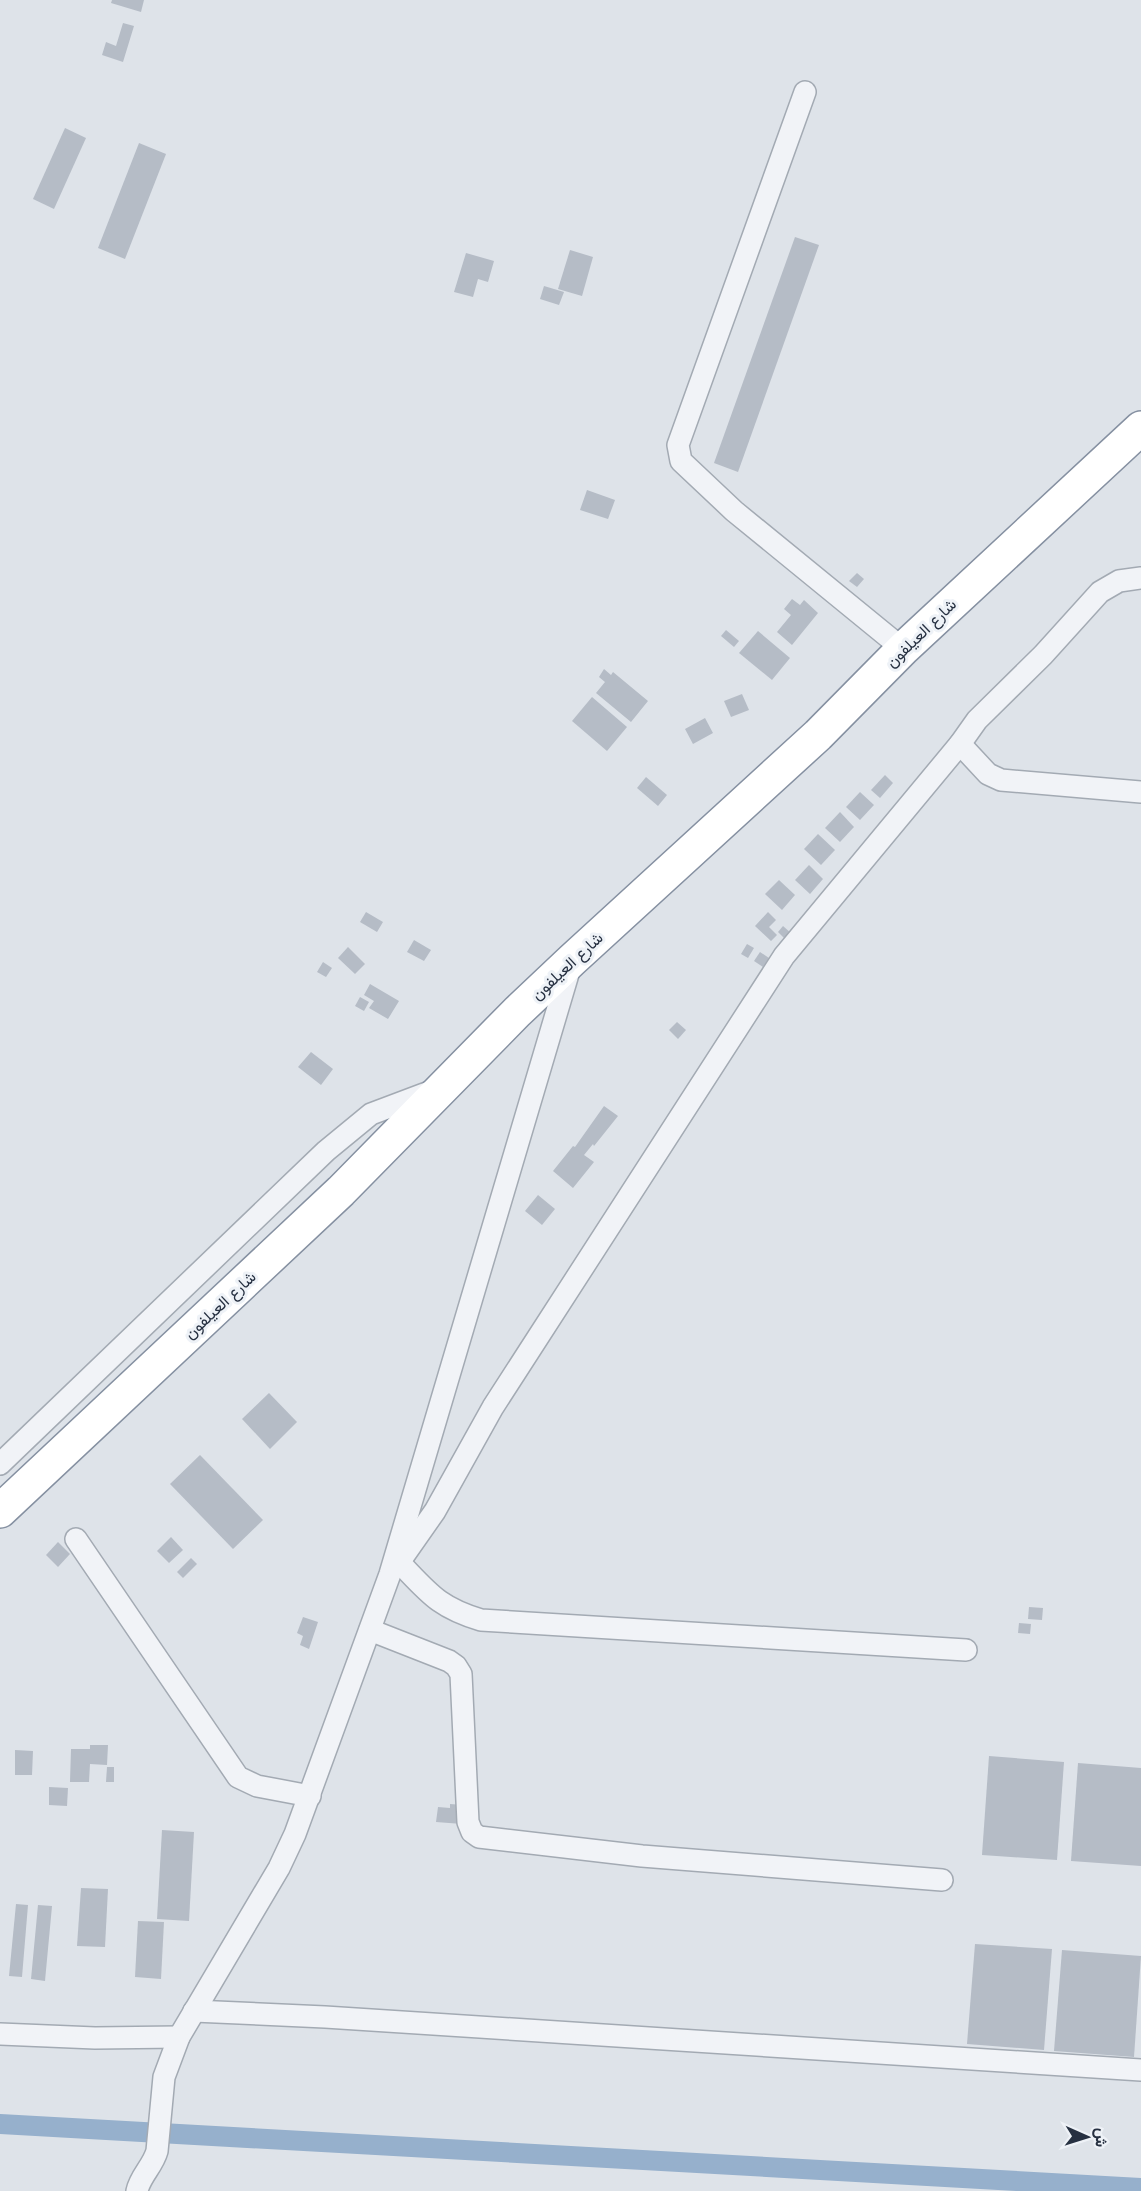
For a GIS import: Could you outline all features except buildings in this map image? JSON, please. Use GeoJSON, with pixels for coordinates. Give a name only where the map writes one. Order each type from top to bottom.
{"type":"FeatureCollection","features":[{"type":"Feature","properties":{"kind":"highway","name":"شارع العيلفون"},"geometry":{"type":"LineString","coordinates":[[0,1511],[341,1191],[572,960],[818,735],[903,649],[1141,428]]}},
{"type":"Feature","properties":{"kind":"street"},"geometry":{"type":"LineString","coordinates":[[805,92],[678,445],[681,461],[735,512],[903,649]]}},
{"type":"Feature","properties":{"kind":"street"},"geometry":{"type":"LineString","coordinates":[[395,1568],[435,1511],[493,1407],[784,956],[960,744],[977,720],[1043,655],[1100,592],[1119,581],[1141,578]]}},
{"type":"Feature","properties":{"kind":"street"},"geometry":{"type":"LineString","coordinates":[[960,744],[988,774],[1001,780],[1141,792]]}},
{"type":"Feature","properties":{"kind":"street"},"geometry":{"type":"LineString","coordinates":[[137,2191],[157,2151],[164,2077],[179,2037],[279,1868],[310,1796],[395,1568],[572,960]]}},
{"type":"Feature","properties":{"kind":"street"},"geometry":{"type":"LineString","coordinates":[[0,1464],[327,1151],[371,1114],[445,1086]]}},
{"type":"Feature","properties":{"kind":"street"},"geometry":{"type":"LineString","coordinates":[[76,1539],[238,1777],[257,1786],[310,1796]]}},
{"type":"Feature","properties":{"kind":"street"},"geometry":{"type":"LineString","coordinates":[[395,1568],[436,1600],[456,1612],[481,1620],[966,1650]]}},
{"type":"Feature","properties":{"kind":"street"},"geometry":{"type":"LineString","coordinates":[[370,1630],[449,1660],[461,1674],[468,1822],[472,1832],[479,1838],[642,1856],[942,1880]]}},
{"type":"Feature","properties":{"kind":"street"},"geometry":{"type":"LineString","coordinates":[[194,2012],[337,2018],[1141,2070]]}},
{"type":"Feature","properties":{"kind":"street"},"geometry":{"type":"LineString","coordinates":[[0,2034],[95,2038],[179,2037]]}},
{"type":"Feature","properties":{"kind":"waterway"},"geometry":{"type":"LineString","coordinates":[[0,2124],[1141,2188]]}}]}
